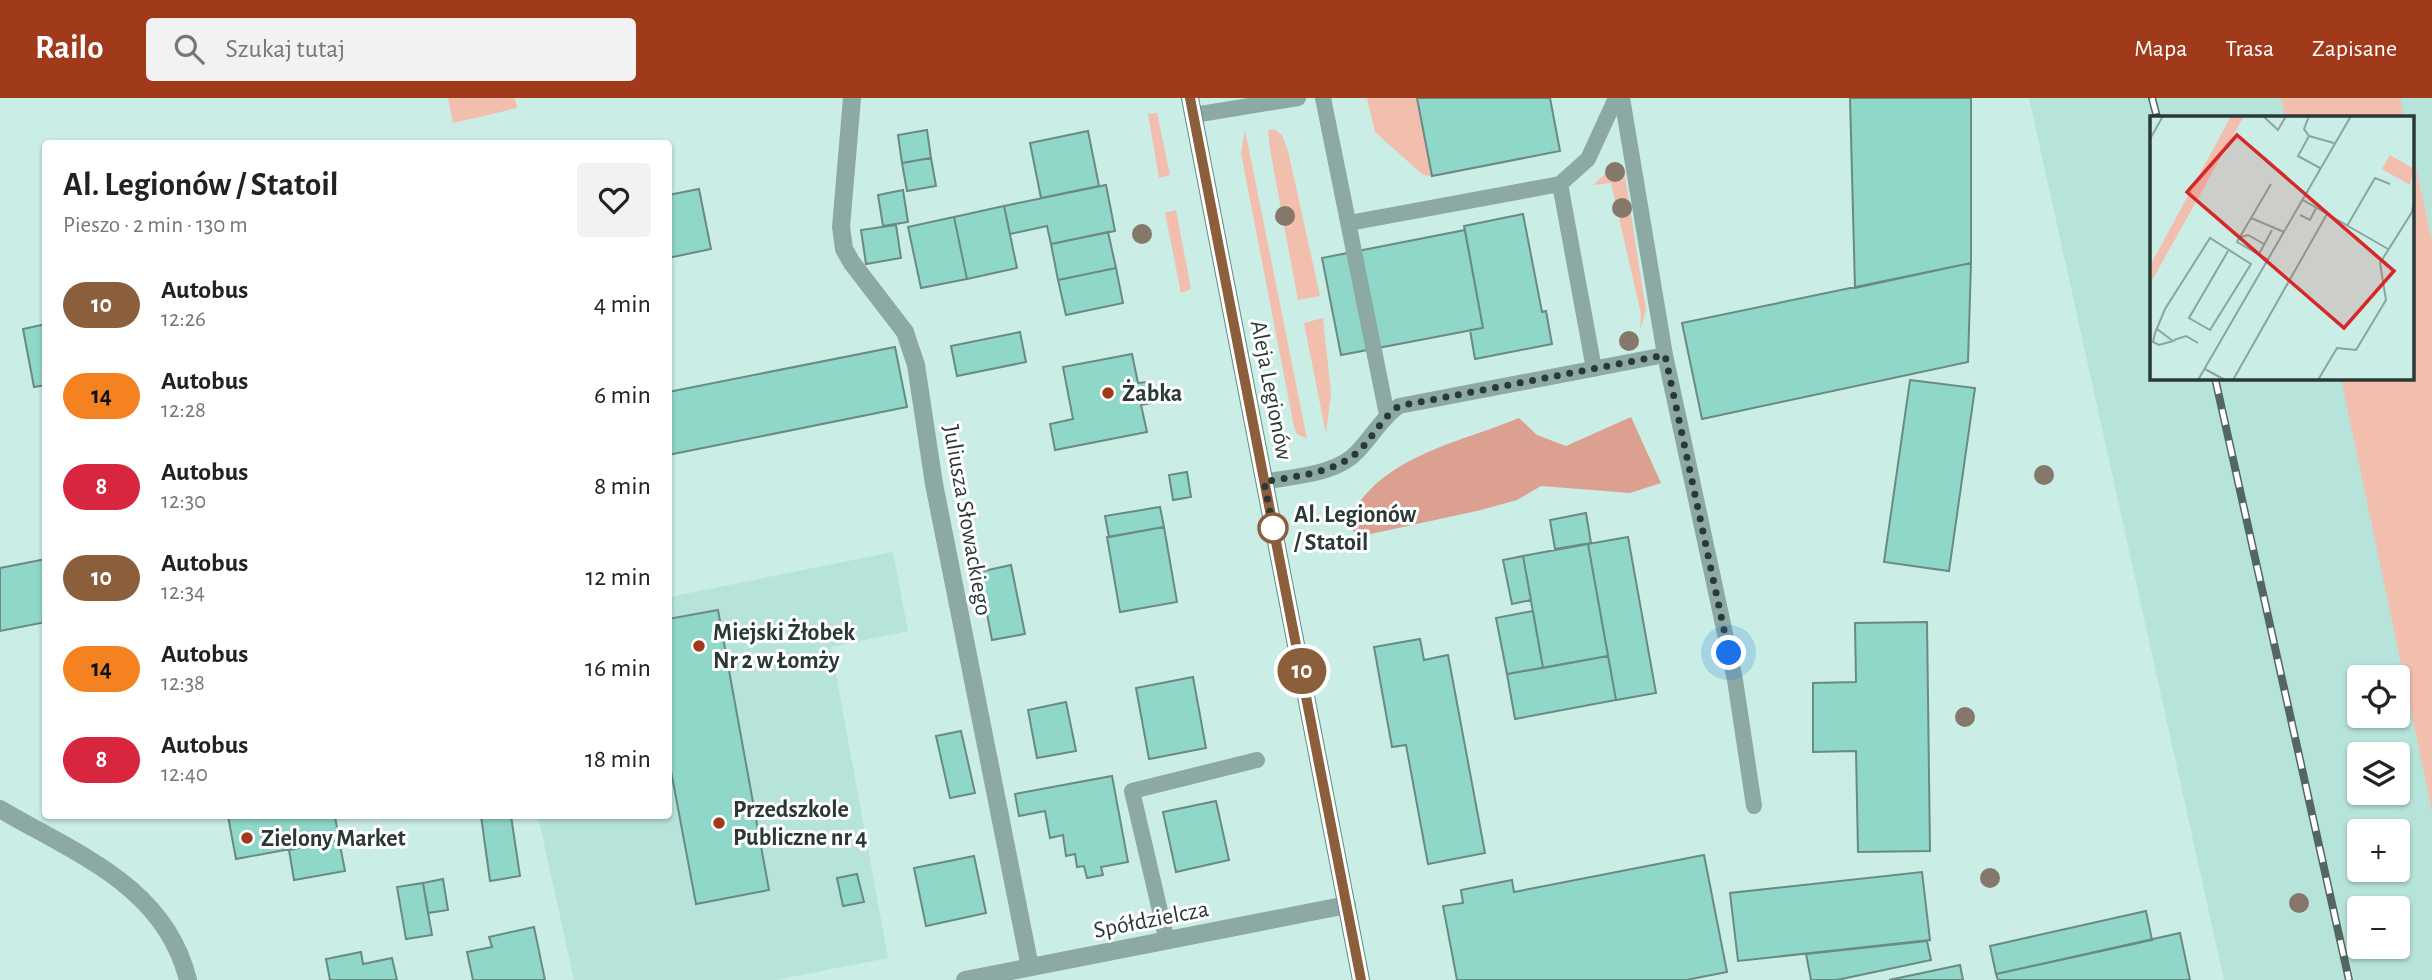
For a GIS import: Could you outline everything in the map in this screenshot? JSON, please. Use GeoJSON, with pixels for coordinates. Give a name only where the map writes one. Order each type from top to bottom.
{"type":"FeatureCollection","features":[{"type":"Feature","properties":{"kind":"main road","name":"Aleja Legionów"},"geometry":{"type":"LineString","coordinates":[[1192,107],[1361,980]]}},
{"type":"Feature","properties":{"kind":"street","name":"Juliusza Słowackiego"},"geometry":{"type":"LineString","coordinates":[[852,98],[847,127],[841,228],[845,249],[852,263],[905,332],[914,355],[934,484],[1030,967]]}},
{"type":"Feature","properties":{"kind":"street"},"geometry":{"type":"LineString","coordinates":[[0,809],[138,892],[178,948],[188,980]]}},
{"type":"Feature","properties":{"kind":"street","name":"Spółdzielcza"},"geometry":{"type":"LineString","coordinates":[[965,980],[1347,905]]}},
{"type":"Feature","properties":{"kind":"lane"},"geometry":{"type":"LineString","coordinates":[[1192,107],[1298,98]]}},
{"type":"Feature","properties":{"kind":"lane"},"geometry":{"type":"LineString","coordinates":[[1323,98],[1387,415]]}},
{"type":"Feature","properties":{"kind":"lane"},"geometry":{"type":"LineString","coordinates":[[1349,223],[1560,184],[1588,159],[1616,98]]}},
{"type":"Feature","properties":{"kind":"lane"},"geometry":{"type":"LineString","coordinates":[[1622,98],[1665,355],[1735,680],[1754,806]]}},
{"type":"Feature","properties":{"kind":"lane"},"geometry":{"type":"LineString","coordinates":[[1560,184],[1594,369]]}},
{"type":"Feature","properties":{"kind":"lane"},"geometry":{"type":"LineString","coordinates":[[1264,482],[1337,466],[1356,454],[1387,415],[1399,406],[1665,355]]}},
{"type":"Feature","properties":{"kind":"lane"},"geometry":{"type":"LineString","coordinates":[[1167,941],[1132,791],[1257,760]]}},
{"type":"Feature","properties":{"kind":"shaded area"},"geometry":{"type":"Polygon","coordinates":[[[448,98],[515,98],[517,108],[453,123],[448,98]]]}},
{"type":"Feature","properties":{"kind":"shaded area"},"geometry":{"type":"Polygon","coordinates":[[[1367,98],[1417,98],[1432,176],[1423,175],[1375,132],[1367,98]]]}},
{"type":"Feature","properties":{"kind":"shaded area"},"geometry":{"type":"Polygon","coordinates":[[[2029,98],[2432,98],[2432,980],[2224,980],[2029,98]]]}},
{"type":"Feature","properties":{"kind":"shaded area"},"geometry":{"type":"Polygon","coordinates":[[[2281,98],[2400,98],[2404,116],[2285,116],[2281,98]]]}},
{"type":"Feature","properties":{"kind":"shaded area"},"geometry":{"type":"Polygon","coordinates":[[[1157,113],[1170,175],[1159,178],[1148,114],[1157,113]]]}},
{"type":"Feature","properties":{"kind":"shaded area"},"geometry":{"type":"Polygon","coordinates":[[[1274,129],[1282,135],[1288,151],[1320,296],[1298,300],[1270,149],[1268,130],[1274,129]]]}},
{"type":"Feature","properties":{"kind":"shaded area"},"geometry":{"type":"Polygon","coordinates":[[[1245,130],[1307,439],[1297,434],[1294,427],[1241,153],[1245,130]]]}},
{"type":"Feature","properties":{"kind":"shaded area"},"geometry":{"type":"Polygon","coordinates":[[[2414,160],[2432,241],[2432,811],[2410,706],[2410,665],[2401,665],[2341,380],[2414,380],[2414,160]]]}},
{"type":"Feature","properties":{"kind":"shaded area"},"geometry":{"type":"Polygon","coordinates":[[[1616,164],[1620,164],[1624,170],[1646,310],[1640,330],[1641,314],[1611,183],[1593,185],[1616,164]]]}},
{"type":"Feature","properties":{"kind":"shaded area"},"geometry":{"type":"Polygon","coordinates":[[[1176,210],[1191,289],[1181,293],[1165,213],[1176,210]]]}},
{"type":"Feature","properties":{"kind":"shaded area"},"geometry":{"type":"Polygon","coordinates":[[[1323,318],[1331,393],[1326,434],[1304,323],[1323,318]]]}},
{"type":"Feature","properties":{"kind":"shaded area"},"geometry":{"type":"Polygon","coordinates":[[[1631,417],[1661,483],[1630,493],[1541,486],[1517,500],[1481,510],[1357,537],[1348,523],[1361,501],[1378,482],[1399,467],[1446,445],[1519,418],[1537,435],[1566,446],[1631,417]]]}},
{"type":"Feature","properties":{"kind":"shaded area"},"geometry":{"type":"Polygon","coordinates":[[[893,552],[908,631],[831,647],[888,958],[776,980],[574,980],[539,819],[672,819],[672,596],[893,552]]]}},
{"type":"Feature","properties":{"kind":"building"},"geometry":{"type":"Polygon","coordinates":[[[1417,98],[1550,98],[1560,151],[1432,176],[1417,98]]]}},
{"type":"Feature","properties":{"kind":"building"},"geometry":{"type":"Polygon","coordinates":[[[1850,98],[1971,98],[1971,263],[1855,288],[1850,98]]]}},
{"type":"Feature","properties":{"kind":"building"},"geometry":{"type":"Polygon","coordinates":[[[927,130],[931,158],[902,163],[898,135],[927,130]]]}},
{"type":"Feature","properties":{"kind":"building"},"geometry":{"type":"Polygon","coordinates":[[[1088,131],[1099,186],[1041,198],[1030,143],[1088,131]]]}},
{"type":"Feature","properties":{"kind":"building"},"geometry":{"type":"Polygon","coordinates":[[[931,158],[936,186],[907,191],[902,163],[931,158]]]}},
{"type":"Feature","properties":{"kind":"building"},"geometry":{"type":"Polygon","coordinates":[[[1106,185],[1115,231],[1051,244],[1047,226],[1010,234],[1004,206],[1106,185]]]}},
{"type":"Feature","properties":{"kind":"building"},"geometry":{"type":"Polygon","coordinates":[[[699,189],[711,249],[672,257],[672,194],[699,189]]]}},
{"type":"Feature","properties":{"kind":"building"},"geometry":{"type":"Polygon","coordinates":[[[903,190],[908,222],[883,226],[878,195],[903,190]]]}},
{"type":"Feature","properties":{"kind":"building"},"geometry":{"type":"Polygon","coordinates":[[[1004,206],[1017,268],[967,279],[954,217],[1004,206]]]}},
{"type":"Feature","properties":{"kind":"building"},"geometry":{"type":"Polygon","coordinates":[[[1523,214],[1542,312],[1546,311],[1552,344],[1475,359],[1470,330],[1483,328],[1464,226],[1523,214]]]}},
{"type":"Feature","properties":{"kind":"building"},"geometry":{"type":"Polygon","coordinates":[[[954,217],[967,279],[921,288],[908,227],[954,217]]]}},
{"type":"Feature","properties":{"kind":"building"},"geometry":{"type":"Polygon","coordinates":[[[896,225],[901,258],[866,264],[861,230],[896,225]]]}},
{"type":"Feature","properties":{"kind":"building"},"geometry":{"type":"Polygon","coordinates":[[[1465,230],[1483,328],[1341,355],[1322,258],[1465,230]]]}},
{"type":"Feature","properties":{"kind":"building"},"geometry":{"type":"Polygon","coordinates":[[[1108,232],[1116,268],[1058,280],[1051,244],[1108,232]]]}},
{"type":"Feature","properties":{"kind":"building"},"geometry":{"type":"Polygon","coordinates":[[[1971,263],[1968,362],[1702,419],[1682,323],[1971,263]]]}},
{"type":"Feature","properties":{"kind":"building"},"geometry":{"type":"Polygon","coordinates":[[[1116,268],[1123,303],[1066,315],[1058,280],[1116,268]]]}},
{"type":"Feature","properties":{"kind":"building"},"geometry":{"type":"Polygon","coordinates":[[[42,325],[42,386],[34,387],[23,329],[42,325]]]}},
{"type":"Feature","properties":{"kind":"building"},"geometry":{"type":"Polygon","coordinates":[[[1020,332],[1026,362],[957,376],[951,346],[1020,332]]]}},
{"type":"Feature","properties":{"kind":"building"},"geometry":{"type":"Polygon","coordinates":[[[895,347],[907,407],[672,454],[672,391],[895,347]]]}},
{"type":"Feature","properties":{"kind":"building","name":"Żabka"},"geometry":{"type":"Polygon","coordinates":[[[1132,354],[1138,383],[1147,382],[1151,403],[1141,405],[1147,432],[1055,450],[1050,424],[1073,419],[1063,367],[1132,354]]]}},
{"type":"Feature","properties":{"kind":"building"},"geometry":{"type":"Polygon","coordinates":[[[1910,380],[1975,388],[1949,571],[1884,562],[1910,380]]]}},
{"type":"Feature","properties":{"kind":"building"},"geometry":{"type":"Polygon","coordinates":[[[1187,472],[1191,497],[1173,500],[1169,475],[1187,472]]]}},
{"type":"Feature","properties":{"kind":"building"},"geometry":{"type":"Polygon","coordinates":[[[1160,507],[1164,527],[1109,537],[1105,516],[1160,507]]]}},
{"type":"Feature","properties":{"kind":"building"},"geometry":{"type":"Polygon","coordinates":[[[1586,513],[1591,543],[1555,549],[1550,520],[1586,513]]]}},
{"type":"Feature","properties":{"kind":"building"},"geometry":{"type":"Polygon","coordinates":[[[1164,527],[1177,602],[1120,612],[1107,537],[1164,527]]]}},
{"type":"Feature","properties":{"kind":"building"},"geometry":{"type":"Polygon","coordinates":[[[1628,537],[1656,693],[1616,700],[1588,544],[1628,537]]]}},
{"type":"Feature","properties":{"kind":"building"},"geometry":{"type":"Polygon","coordinates":[[[1588,544],[1608,656],[1543,668],[1523,556],[1588,544]]]}},
{"type":"Feature","properties":{"kind":"building"},"geometry":{"type":"Polygon","coordinates":[[[1523,556],[1531,600],[1512,604],[1503,560],[1523,556]]]}},
{"type":"Feature","properties":{"kind":"building"},"geometry":{"type":"Polygon","coordinates":[[[42,560],[42,623],[0,631],[0,568],[42,560]]]}},
{"type":"Feature","properties":{"kind":"building"},"geometry":{"type":"Polygon","coordinates":[[[1011,565],[1025,634],[992,640],[979,572],[1011,565]]]}},
{"type":"Feature","properties":{"kind":"building","name":"Przedszkole Publiczne nr 4"},"geometry":{"type":"Polygon","coordinates":[[[718,610],[769,890],[696,904],[672,776],[672,618],[718,610]]]}},
{"type":"Feature","properties":{"kind":"building"},"geometry":{"type":"Polygon","coordinates":[[[1533,611],[1543,668],[1507,674],[1496,618],[1533,611]]]}},
{"type":"Feature","properties":{"kind":"building"},"geometry":{"type":"Polygon","coordinates":[[[1927,622],[1930,851],[1858,852],[1856,751],[1813,752],[1813,683],[1856,682],[1855,623],[1927,622]]]}},
{"type":"Feature","properties":{"kind":"building"},"geometry":{"type":"Polygon","coordinates":[[[1420,639],[1424,660],[1448,655],[1485,853],[1428,864],[1406,745],[1392,747],[1374,647],[1420,639]]]}},
{"type":"Feature","properties":{"kind":"building"},"geometry":{"type":"Polygon","coordinates":[[[1608,656],[1616,700],[1515,719],[1507,674],[1608,656]]]}},
{"type":"Feature","properties":{"kind":"building"},"geometry":{"type":"Polygon","coordinates":[[[1193,677],[1206,748],[1149,759],[1136,688],[1193,677]]]}},
{"type":"Feature","properties":{"kind":"building"},"geometry":{"type":"Polygon","coordinates":[[[1066,702],[1076,751],[1037,758],[1028,710],[1066,702]]]}},
{"type":"Feature","properties":{"kind":"building"},"geometry":{"type":"Polygon","coordinates":[[[961,731],[975,793],[950,798],[936,736],[961,731]]]}},
{"type":"Feature","properties":{"kind":"building"},"geometry":{"type":"Polygon","coordinates":[[[1112,776],[1128,862],[1101,867],[1103,875],[1087,878],[1084,866],[1077,867],[1075,854],[1066,856],[1063,835],[1050,838],[1045,811],[1019,816],[1015,794],[1112,776]]]}},
{"type":"Feature","properties":{"kind":"building"},"geometry":{"type":"Polygon","coordinates":[[[1216,801],[1229,860],[1176,872],[1163,812],[1216,801]]]}},
{"type":"Feature","properties":{"kind":"building"},"geometry":{"type":"Polygon","coordinates":[[[229,819],[336,819],[339,840],[236,859],[229,819]]]}},
{"type":"Feature","properties":{"kind":"building"},"geometry":{"type":"Polygon","coordinates":[[[481,819],[511,819],[520,876],[490,881],[481,819]]]}},
{"type":"Feature","properties":{"kind":"building"},"geometry":{"type":"Polygon","coordinates":[[[339,840],[345,871],[294,880],[289,850],[339,840]]]}},
{"type":"Feature","properties":{"kind":"building"},"geometry":{"type":"Polygon","coordinates":[[[1704,855],[1727,972],[1686,980],[1457,980],[1443,906],[1463,903],[1461,890],[1512,880],[1514,892],[1704,855]]]}},
{"type":"Feature","properties":{"kind":"building"},"geometry":{"type":"Polygon","coordinates":[[[974,856],[986,913],[926,926],[914,868],[974,856]]]}},
{"type":"Feature","properties":{"kind":"building"},"geometry":{"type":"Polygon","coordinates":[[[1922,872],[1930,940],[1738,961],[1730,893],[1922,872]]]}},
{"type":"Feature","properties":{"kind":"building"},"geometry":{"type":"Polygon","coordinates":[[[857,874],[864,902],[843,906],[837,878],[857,874]]]}},
{"type":"Feature","properties":{"kind":"building"},"geometry":{"type":"Polygon","coordinates":[[[443,879],[448,910],[428,913],[423,883],[443,879]]]}},
{"type":"Feature","properties":{"kind":"building"},"geometry":{"type":"Polygon","coordinates":[[[423,883],[432,935],[406,939],[397,887],[423,883]]]}},
{"type":"Feature","properties":{"kind":"building"},"geometry":{"type":"Polygon","coordinates":[[[2146,911],[2152,940],[1996,974],[1990,946],[2146,911]]]}},
{"type":"Feature","properties":{"kind":"building"},"geometry":{"type":"Polygon","coordinates":[[[534,927],[545,980],[473,980],[467,952],[492,947],[489,937],[534,927]]]}},
{"type":"Feature","properties":{"kind":"building"},"geometry":{"type":"Polygon","coordinates":[[[2180,933],[2190,980],[1998,980],[1996,974],[2180,933]]]}},
{"type":"Feature","properties":{"kind":"building"},"geometry":{"type":"Polygon","coordinates":[[[1927,941],[1931,960],[1837,980],[1811,980],[1806,954],[1927,941]]]}},
{"type":"Feature","properties":{"kind":"building"},"geometry":{"type":"Polygon","coordinates":[[[361,952],[363,964],[392,958],[397,980],[330,980],[326,959],[361,952]]]}},
{"type":"Feature","properties":{"kind":"building"},"geometry":{"type":"Polygon","coordinates":[[[1960,965],[1963,980],[1889,980],[1960,965]]]}},
{"type":"Feature","properties":{"kind":"railway"},"geometry":{"type":"LineString","coordinates":[[2152,98],[2157,116]]}},
{"type":"Feature","properties":{"kind":"railway"},"geometry":{"type":"LineString","coordinates":[[2215,380],[2349,980]]}},
{"type":"Feature","properties":{"kind":"bus line","name":"10"},"geometry":{"type":"LineString","coordinates":[[1190,98],[1361,980]]}},
{"type":"Feature","properties":{"kind":"place","name":"Żabka"},"geometry":{"type":"Point","coordinates":[1108,393]}},
{"type":"Feature","properties":{"kind":"place","name":"Al. Legionów / Statoil"},"geometry":{"type":"Point","coordinates":[1273,528]}},
{"type":"Feature","properties":{"kind":"place","name":"Miejski Żłobek Nr 2 w Łomży"},"geometry":{"type":"Point","coordinates":[699,646]}},
{"type":"Feature","properties":{"kind":"place","name":"Przedszkole Publiczne nr 4"},"geometry":{"type":"Point","coordinates":[719,823]}},
{"type":"Feature","properties":{"kind":"place","name":"Zielony Market"},"geometry":{"type":"Point","coordinates":[247,838]}},
{"type":"Feature","properties":{"kind":"route"},"geometry":{"type":"LineString","coordinates":[[1273,528],[1274,532],[1264,482],[1337,466],[1356,454],[1387,415],[1399,406],[1665,355],[1729,653]]}}]}
